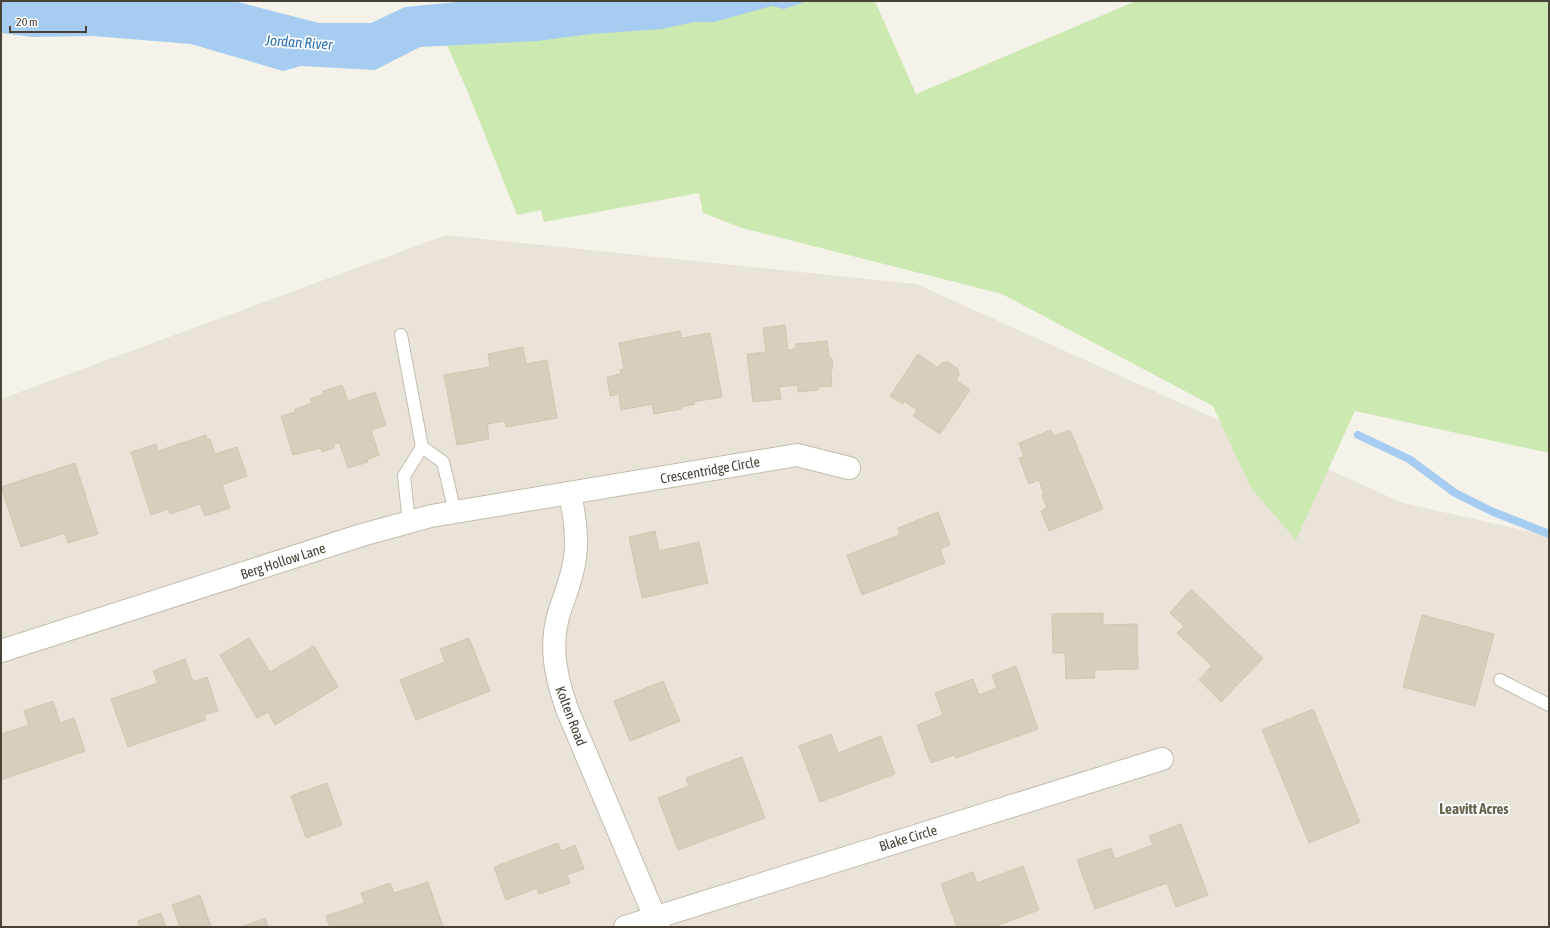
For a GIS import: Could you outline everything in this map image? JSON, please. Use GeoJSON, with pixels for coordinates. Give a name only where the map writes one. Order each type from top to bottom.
{"type":"FeatureCollection","features":[{"type":"Feature","properties":{"kind":"street","name":"Crescentridge Circle"},"geometry":{"type":"LineString","coordinates":[[570,493],[797,455],[849,468]]}},
{"type":"Feature","properties":{"kind":"street","name":"Berg Hollow Lane"},"geometry":{"type":"LineString","coordinates":[[1,651],[409,522],[455,512],[570,493]]}},
{"type":"Feature","properties":{"kind":"street","name":"Kolten Road"},"geometry":{"type":"LineString","coordinates":[[570,493],[576,527],[576,557],[559,615],[553,646],[557,679],[567,709],[657,922]]}},
{"type":"Feature","properties":{"kind":"street","name":"Blake Circle"},"geometry":{"type":"LineString","coordinates":[[625,927],[657,922],[1162,759]]}},
{"type":"Feature","properties":{"kind":"lane"},"geometry":{"type":"LineString","coordinates":[[401,335],[422,447],[404,476],[409,522]]}},
{"type":"Feature","properties":{"kind":"lane"},"geometry":{"type":"LineString","coordinates":[[422,447],[443,462],[455,512]]}},
{"type":"Feature","properties":{"kind":"lane"},"geometry":{"type":"LineString","coordinates":[[1500,680],[1549,705]]}},
{"type":"Feature","properties":{"kind":"shaded area"},"geometry":{"type":"Polygon","coordinates":[[[446,235],[916,284],[1403,503],[1549,536],[1549,927],[1,927],[1,399],[446,235]]]}},
{"type":"Feature","properties":{"kind":"green space"},"geometry":{"type":"Polygon","coordinates":[[[641,1],[875,1],[916,94],[1136,1],[1549,1],[1549,453],[1355,411],[1296,540],[1251,488],[1213,406],[1002,294],[742,228],[703,213],[699,193],[544,222],[541,210],[517,215],[469,95],[446,43],[641,1]]]}},
{"type":"Feature","properties":{"kind":"water","name":"Jordan River"},"geometry":{"type":"Polygon","coordinates":[[[1,1],[234,1],[319,23],[371,23],[405,7],[468,1],[808,1],[784,9],[772,6],[714,22],[694,22],[662,29],[591,34],[537,41],[420,47],[375,70],[301,66],[283,71],[191,44],[93,36],[32,37],[1,33],[1,1]]]}},
{"type":"Feature","properties":{"kind":"building"},"geometry":{"type":"Polygon","coordinates":[[[785,325],[788,350],[796,349],[796,344],[827,341],[829,356],[832,359],[833,367],[831,371],[832,386],[818,387],[818,390],[798,392],[798,385],[779,387],[781,399],[753,402],[747,354],[766,352],[763,328],[785,325]]]}},
{"type":"Feature","properties":{"kind":"building"},"geometry":{"type":"Polygon","coordinates":[[[680,331],[682,338],[710,333],[722,397],[693,402],[695,404],[681,407],[681,409],[654,414],[652,404],[621,410],[619,394],[610,396],[607,377],[621,374],[620,370],[624,369],[619,343],[680,331]]]}},
{"type":"Feature","properties":{"kind":"building"},"geometry":{"type":"Polygon","coordinates":[[[523,347],[526,364],[547,360],[557,418],[506,427],[505,421],[487,424],[489,439],[457,445],[444,375],[490,367],[488,354],[523,347]]]}},
{"type":"Feature","properties":{"kind":"building"},"geometry":{"type":"Polygon","coordinates":[[[918,354],[938,368],[942,363],[948,362],[958,369],[959,375],[956,380],[970,390],[940,434],[913,416],[917,410],[904,401],[903,404],[890,396],[918,354]]]}},
{"type":"Feature","properties":{"kind":"building"},"geometry":{"type":"Polygon","coordinates":[[[342,385],[348,401],[375,392],[386,425],[371,430],[379,455],[367,460],[368,462],[348,468],[339,442],[334,444],[334,448],[322,452],[321,448],[293,455],[281,416],[295,412],[295,409],[312,403],[310,399],[324,394],[323,391],[342,385]]]}},
{"type":"Feature","properties":{"kind":"building"},"geometry":{"type":"Polygon","coordinates":[[[1051,430],[1054,436],[1070,430],[1103,509],[1049,531],[1041,511],[1047,508],[1042,495],[1044,495],[1039,480],[1029,484],[1019,458],[1024,457],[1019,443],[1051,430]]]}},
{"type":"Feature","properties":{"kind":"building"},"geometry":{"type":"Polygon","coordinates":[[[206,435],[207,440],[210,439],[215,454],[237,447],[247,476],[222,485],[230,508],[205,516],[200,504],[170,514],[168,509],[151,515],[131,452],[156,444],[158,451],[206,435]]]}},
{"type":"Feature","properties":{"kind":"building"},"geometry":{"type":"Polygon","coordinates":[[[75,463],[98,534],[68,543],[65,533],[21,547],[1,487],[75,463]]]}},
{"type":"Feature","properties":{"kind":"building"},"geometry":{"type":"Polygon","coordinates":[[[938,512],[950,545],[940,549],[945,563],[862,595],[847,555],[900,535],[898,528],[938,512]]]}},
{"type":"Feature","properties":{"kind":"building"},"geometry":{"type":"Polygon","coordinates":[[[655,531],[659,551],[699,542],[708,583],[642,598],[629,537],[655,531]]]}},
{"type":"Feature","properties":{"kind":"building"},"geometry":{"type":"Polygon","coordinates":[[[1191,589],[1263,658],[1221,702],[1199,680],[1212,666],[1177,633],[1184,626],[1170,613],[1191,589]]]}},
{"type":"Feature","properties":{"kind":"building"},"geometry":{"type":"Polygon","coordinates":[[[1103,613],[1103,625],[1137,624],[1138,669],[1094,670],[1095,678],[1066,679],[1065,653],[1053,653],[1052,614],[1103,613]]]}},
{"type":"Feature","properties":{"kind":"building"},"geometry":{"type":"Polygon","coordinates":[[[1422,615],[1494,634],[1475,706],[1403,687],[1422,615]]]}},
{"type":"Feature","properties":{"kind":"building"},"geometry":{"type":"Polygon","coordinates":[[[249,638],[270,672],[314,646],[338,687],[275,725],[268,712],[257,718],[220,655],[249,638]]]}},
{"type":"Feature","properties":{"kind":"building"},"geometry":{"type":"Polygon","coordinates":[[[469,638],[490,691],[416,720],[400,680],[445,662],[440,649],[469,638]]]}},
{"type":"Feature","properties":{"kind":"building"},"geometry":{"type":"Polygon","coordinates":[[[185,659],[193,682],[207,677],[218,711],[204,715],[206,720],[128,747],[111,699],[158,683],[153,671],[185,659]]]}},
{"type":"Feature","properties":{"kind":"building"},"geometry":{"type":"Polygon","coordinates":[[[1016,666],[1038,729],[956,758],[954,755],[931,763],[917,725],[943,715],[935,693],[973,679],[979,695],[997,688],[992,675],[1016,666]]]}},
{"type":"Feature","properties":{"kind":"building"},"geometry":{"type":"Polygon","coordinates":[[[663,681],[680,721],[630,741],[614,701],[663,681]]]}},
{"type":"Feature","properties":{"kind":"building"},"geometry":{"type":"Polygon","coordinates":[[[53,701],[60,723],[74,718],[85,751],[1,780],[1,734],[29,725],[24,711],[53,701]]]}},
{"type":"Feature","properties":{"kind":"building"},"geometry":{"type":"Polygon","coordinates":[[[1313,709],[1360,822],[1309,843],[1262,730],[1313,709]]]}},
{"type":"Feature","properties":{"kind":"building"},"geometry":{"type":"Polygon","coordinates":[[[831,734],[838,753],[881,736],[895,774],[820,802],[799,746],[831,734]]]}},
{"type":"Feature","properties":{"kind":"building"},"geometry":{"type":"Polygon","coordinates":[[[742,757],[765,818],[678,850],[658,798],[689,786],[686,778],[742,757]]]}},
{"type":"Feature","properties":{"kind":"building"},"geometry":{"type":"Polygon","coordinates":[[[327,783],[342,825],[306,838],[291,796],[327,783]]]}},
{"type":"Feature","properties":{"kind":"building"},"geometry":{"type":"Polygon","coordinates":[[[1181,824],[1208,895],[1176,907],[1167,883],[1095,909],[1077,860],[1111,848],[1115,859],[1153,845],[1149,836],[1181,824]]]}},
{"type":"Feature","properties":{"kind":"building"},"geometry":{"type":"Polygon","coordinates":[[[558,843],[561,851],[575,845],[584,869],[567,875],[570,883],[539,894],[537,888],[506,900],[494,867],[558,843]]]}},
{"type":"Feature","properties":{"kind":"building"},"geometry":{"type":"Polygon","coordinates":[[[1023,866],[1039,910],[993,927],[957,927],[941,884],[973,872],[977,883],[1023,866]]]}},
{"type":"Feature","properties":{"kind":"building"},"geometry":{"type":"Polygon","coordinates":[[[428,882],[443,927],[330,927],[326,916],[365,903],[361,893],[390,883],[394,893],[428,882]]]}},
{"type":"Feature","properties":{"kind":"building"},"geometry":{"type":"Polygon","coordinates":[[[200,895],[211,927],[180,927],[172,905],[200,895]]]}},
{"type":"Feature","properties":{"kind":"building"},"geometry":{"type":"Polygon","coordinates":[[[161,913],[166,927],[140,927],[138,921],[161,913]]]}},
{"type":"Feature","properties":{"kind":"building"},"geometry":{"type":"Polygon","coordinates":[[[265,918],[268,927],[241,927],[265,918]]]}},
{"type":"Feature","properties":{"kind":"waterway"},"geometry":{"type":"LineString","coordinates":[[1358,435],[1409,459],[1455,493],[1491,511],[1549,534]]}},
{"type":"Feature","properties":{"kind":"district","name":"Leavitt Acres"},"geometry":{"type":"Point","coordinates":[1474,808]}}]}
